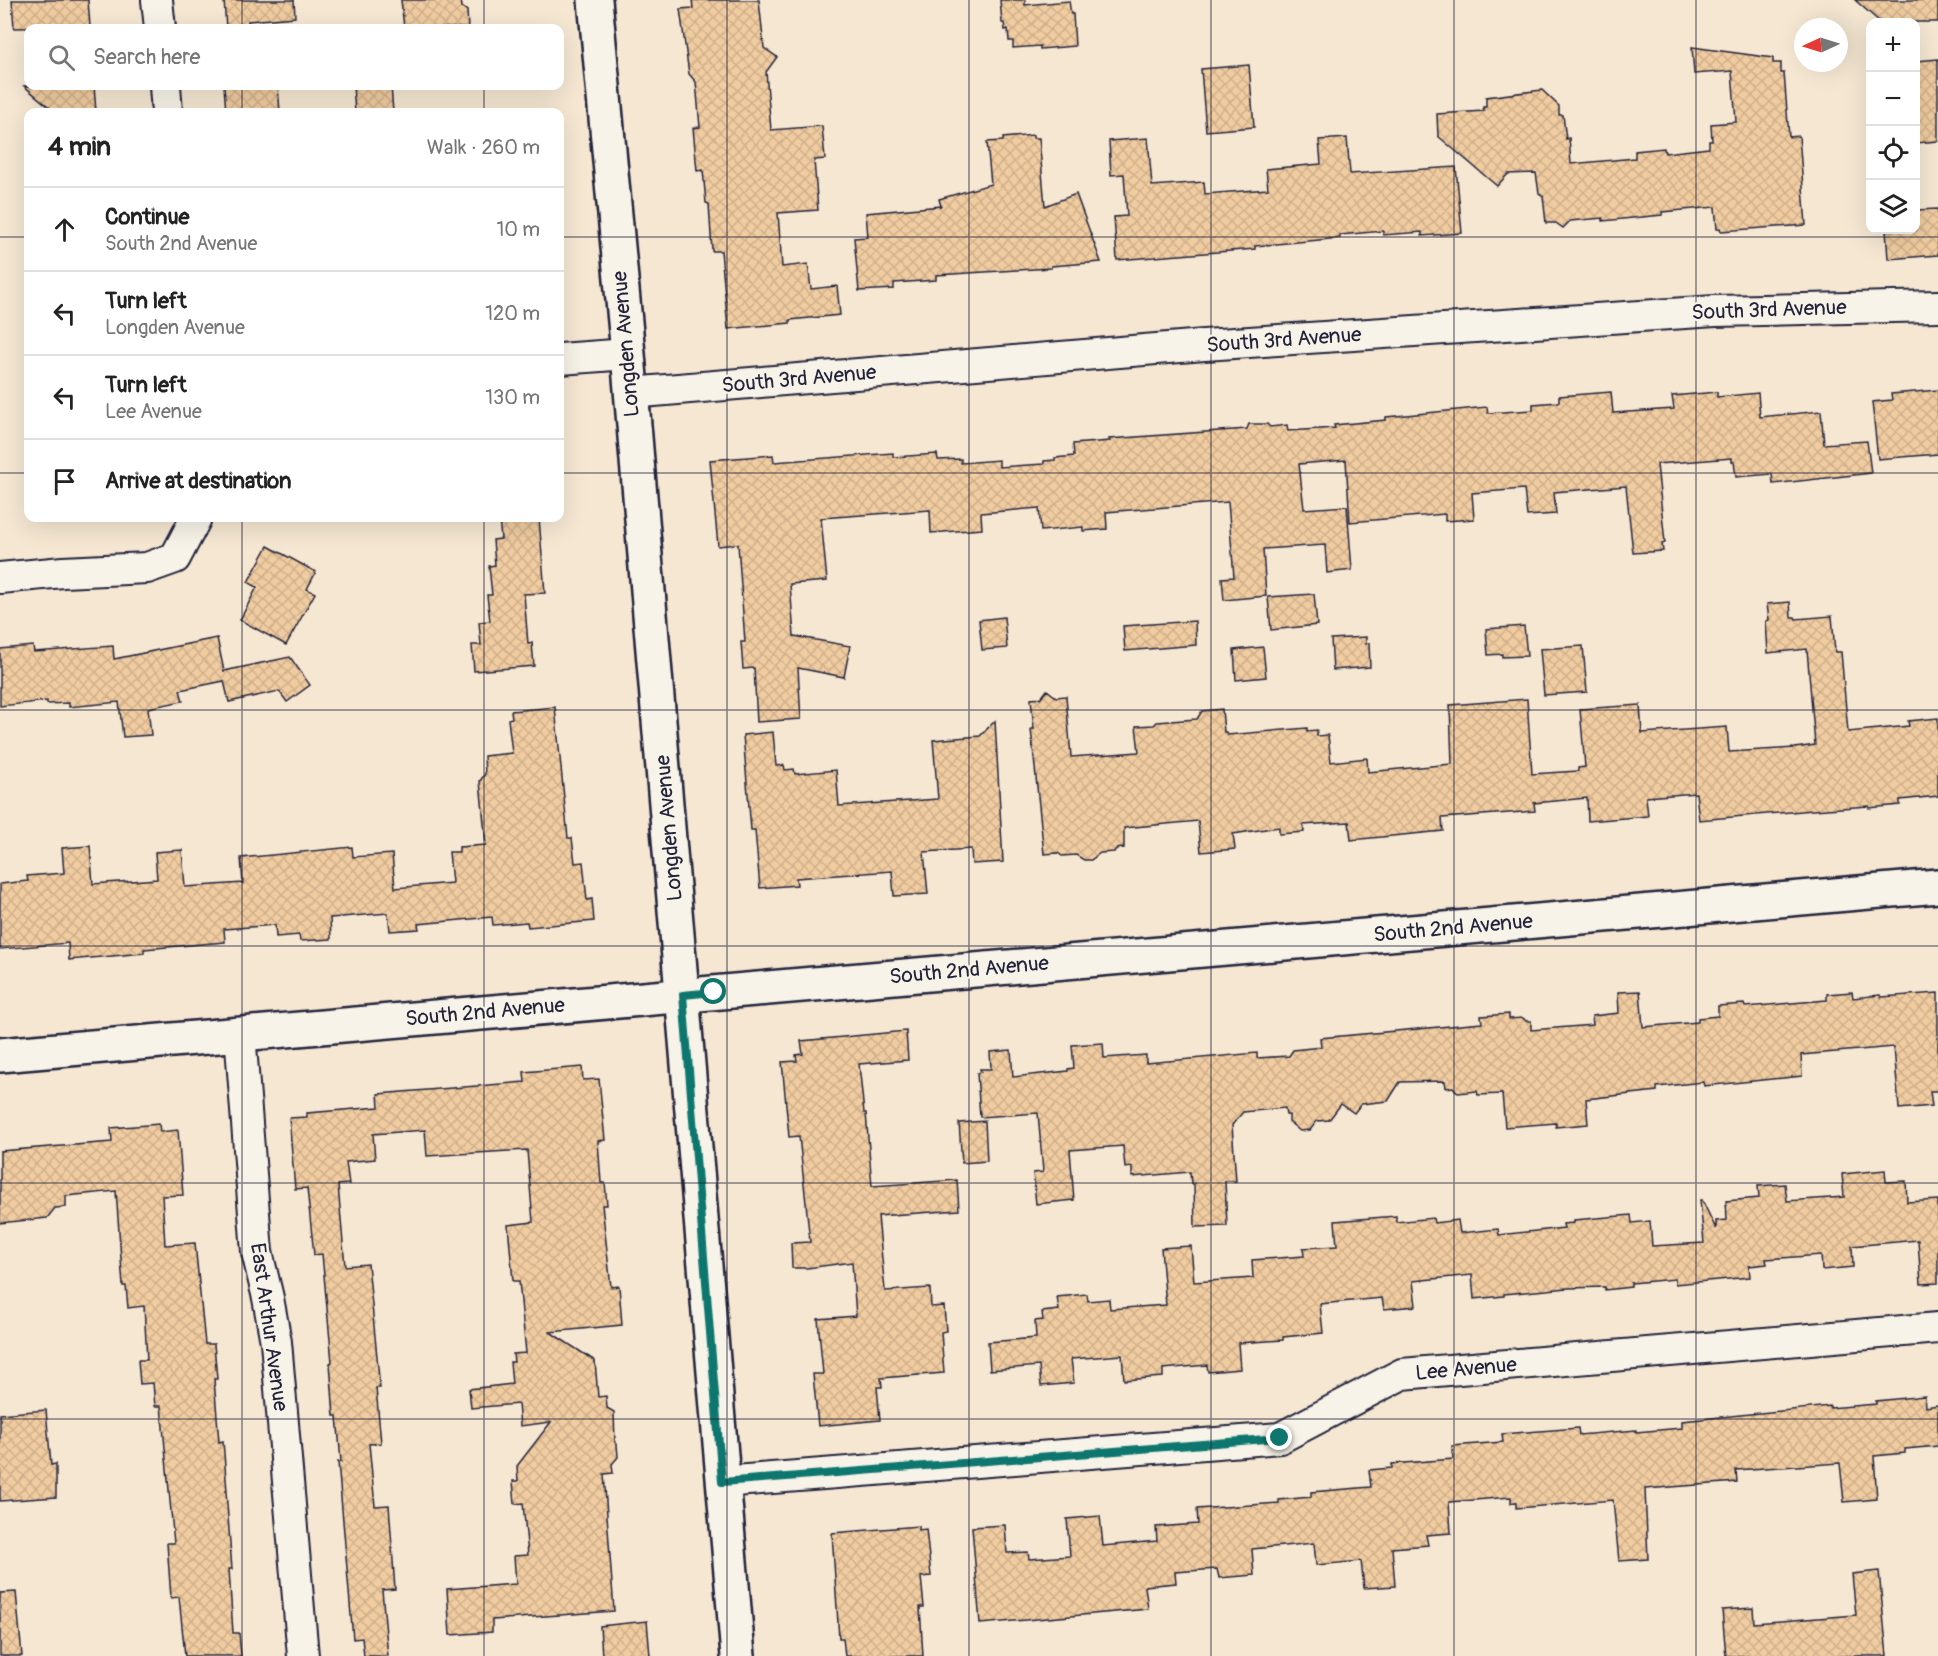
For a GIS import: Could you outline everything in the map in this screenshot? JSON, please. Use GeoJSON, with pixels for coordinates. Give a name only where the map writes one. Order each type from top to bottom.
{"type":"FeatureCollection","features":[{"type":"Feature","properties":{"kind":"street"},"geometry":{"type":"LineString","coordinates":[[157,0],[160,24]]}},
{"type":"Feature","properties":{"kind":"street","name":"Longden Avenue"},"geometry":{"type":"LineString","coordinates":[[595,0],[628,354],[738,1656]]}},
{"type":"Feature","properties":{"kind":"street"},"geometry":{"type":"LineString","coordinates":[[165,90],[167,108]]}},
{"type":"Feature","properties":{"kind":"street","name":"South 3rd Avenue"},"geometry":{"type":"LineString","coordinates":[[630,393],[1299,338],[1715,311],[1938,306]]}},
{"type":"Feature","properties":{"kind":"street"},"geometry":{"type":"LineString","coordinates":[[564,360],[628,354]]}},
{"type":"Feature","properties":{"kind":"street"},"geometry":{"type":"LineString","coordinates":[[0,578],[147,568],[175,558],[194,522]]}},
{"type":"Feature","properties":{"kind":"street","name":"South 2nd Avenue"},"geometry":{"type":"LineString","coordinates":[[0,1055],[1938,886]]}},
{"type":"Feature","properties":{"kind":"street","name":"East Arthur Avenue"},"geometry":{"type":"LineString","coordinates":[[240,1033],[257,1252],[276,1342],[303,1656]]}},
{"type":"Feature","properties":{"kind":"street","name":"Lee Avenue"},"geometry":{"type":"LineString","coordinates":[[722,1482],[1280,1438],[1402,1374],[1938,1328]]}},
{"type":"Feature","properties":{"kind":"building"},"geometry":{"type":"Polygon","coordinates":[[[12,0],[88,0],[90,24],[24,24],[24,28],[14,28],[12,0]]]}},
{"type":"Feature","properties":{"kind":"building"},"geometry":{"type":"Polygon","coordinates":[[[224,0],[294,0],[295,17],[248,21],[248,24],[226,24],[224,0]]]}},
{"type":"Feature","properties":{"kind":"building"},"geometry":{"type":"Polygon","coordinates":[[[401,0],[461,0],[462,7],[467,11],[468,24],[404,24],[401,0]]]}},
{"type":"Feature","properties":{"kind":"building"},"geometry":{"type":"Polygon","coordinates":[[[692,0],[759,0],[764,48],[777,57],[766,72],[771,130],[822,126],[825,159],[814,160],[818,210],[778,213],[782,267],[808,264],[811,289],[837,286],[840,315],[728,329],[721,251],[712,251],[709,204],[706,203],[703,170],[697,171],[693,128],[700,127],[696,82],[689,74],[680,9],[693,8],[692,0]]]}},
{"type":"Feature","properties":{"kind":"building"},"geometry":{"type":"Polygon","coordinates":[[[1000,0],[1025,0],[1025,5],[1069,1],[1071,14],[1073,14],[1075,46],[1040,49],[1040,46],[1013,48],[1013,41],[1009,41],[1008,29],[1005,30],[1004,23],[1002,23],[1000,0]]]}},
{"type":"Feature","properties":{"kind":"building"},"geometry":{"type":"Polygon","coordinates":[[[1855,0],[1938,0],[1938,22],[1920,22],[1920,18],[1875,18],[1855,0]]]}},
{"type":"Feature","properties":{"kind":"building"},"geometry":{"type":"Polygon","coordinates":[[[1692,47],[1773,58],[1773,63],[1781,63],[1781,73],[1784,73],[1789,137],[1799,136],[1806,225],[1721,231],[1720,228],[1717,229],[1715,207],[1603,221],[1603,218],[1570,221],[1563,228],[1556,223],[1546,223],[1543,196],[1539,193],[1536,173],[1508,174],[1497,186],[1438,136],[1437,114],[1484,111],[1486,97],[1542,90],[1559,106],[1559,115],[1563,115],[1566,139],[1569,138],[1571,164],[1635,158],[1635,151],[1664,148],[1665,153],[1709,148],[1709,141],[1712,141],[1711,124],[1736,122],[1732,71],[1694,74],[1692,47]]]}},
{"type":"Feature","properties":{"kind":"building"},"geometry":{"type":"Polygon","coordinates":[[[1938,59],[1938,141],[1920,143],[1920,61],[1938,59]]]}},
{"type":"Feature","properties":{"kind":"building"},"geometry":{"type":"Polygon","coordinates":[[[1249,65],[1254,127],[1206,131],[1201,69],[1249,65]]]}},
{"type":"Feature","properties":{"kind":"building"},"geometry":{"type":"Polygon","coordinates":[[[29,90],[94,90],[96,108],[49,107],[29,90]]]}},
{"type":"Feature","properties":{"kind":"building"},"geometry":{"type":"Polygon","coordinates":[[[224,90],[278,90],[280,108],[226,108],[224,90]]]}},
{"type":"Feature","properties":{"kind":"building"},"geometry":{"type":"Polygon","coordinates":[[[353,90],[391,90],[393,108],[355,108],[353,90]]]}},
{"type":"Feature","properties":{"kind":"building"},"geometry":{"type":"Polygon","coordinates":[[[1033,135],[1033,138],[1039,138],[1045,206],[1076,194],[1101,262],[1051,266],[1051,268],[936,275],[936,280],[894,283],[894,289],[859,291],[854,238],[868,237],[866,213],[941,206],[939,199],[991,184],[987,142],[1033,135]]]}},
{"type":"Feature","properties":{"kind":"building"},"geometry":{"type":"Polygon","coordinates":[[[1148,138],[1152,186],[1204,182],[1205,194],[1268,189],[1266,169],[1321,164],[1319,140],[1347,138],[1350,174],[1456,167],[1462,233],[1422,236],[1422,232],[1383,235],[1383,231],[1340,235],[1340,238],[1255,246],[1255,249],[1117,260],[1114,217],[1127,216],[1124,174],[1111,175],[1109,141],[1148,138]]]}},
{"type":"Feature","properties":{"kind":"building"},"geometry":{"type":"Polygon","coordinates":[[[1938,209],[1938,255],[1888,259],[1886,234],[1920,234],[1920,210],[1938,209]]]}},
{"type":"Feature","properties":{"kind":"building"},"geometry":{"type":"Polygon","coordinates":[[[1938,390],[1938,454],[1878,459],[1872,402],[1892,400],[1891,394],[1938,390]]]}},
{"type":"Feature","properties":{"kind":"building"},"geometry":{"type":"Polygon","coordinates":[[[1611,392],[1613,413],[1674,409],[1672,396],[1717,392],[1717,397],[1758,393],[1760,417],[1821,411],[1824,444],[1867,441],[1871,473],[1773,484],[1772,474],[1736,477],[1732,458],[1657,464],[1665,543],[1662,544],[1663,551],[1633,553],[1626,486],[1554,492],[1556,514],[1527,516],[1524,489],[1472,493],[1474,519],[1445,521],[1445,514],[1350,522],[1346,460],[1299,464],[1304,509],[1347,506],[1352,570],[1327,573],[1325,545],[1263,549],[1266,596],[1224,600],[1222,578],[1234,577],[1228,502],[1106,512],[1107,529],[1083,531],[1083,527],[1041,531],[1039,508],[981,513],[982,529],[931,533],[930,510],[821,518],[827,581],[790,584],[794,636],[850,646],[844,677],[798,668],[801,719],[757,722],[754,668],[743,669],[741,642],[745,642],[738,544],[718,546],[710,460],[773,455],[774,462],[893,453],[893,457],[937,454],[938,460],[961,459],[961,463],[999,460],[999,467],[1044,464],[1044,461],[1055,460],[1055,458],[1074,456],[1073,444],[1110,441],[1109,439],[1247,429],[1249,424],[1267,424],[1270,427],[1287,425],[1288,431],[1335,428],[1334,425],[1386,420],[1386,417],[1487,407],[1488,413],[1533,410],[1533,404],[1559,402],[1559,396],[1611,392]]]}},
{"type":"Feature","properties":{"kind":"building"},"geometry":{"type":"Polygon","coordinates":[[[499,522],[539,522],[545,593],[524,594],[528,644],[532,643],[534,666],[474,671],[472,645],[481,645],[479,622],[490,621],[487,595],[492,595],[489,566],[495,565],[493,540],[501,539],[499,522]]]}},
{"type":"Feature","properties":{"kind":"building"},"geometry":{"type":"Polygon","coordinates":[[[268,546],[316,572],[307,589],[315,593],[286,645],[240,620],[257,587],[248,582],[268,546]]]}},
{"type":"Feature","properties":{"kind":"building"},"geometry":{"type":"Polygon","coordinates":[[[1314,594],[1317,625],[1271,630],[1268,597],[1314,594]]]}},
{"type":"Feature","properties":{"kind":"building"},"geometry":{"type":"Polygon","coordinates":[[[1790,602],[1791,617],[1796,619],[1832,616],[1835,652],[1841,652],[1848,732],[1909,726],[1908,721],[1938,718],[1938,796],[1900,800],[1900,805],[1699,820],[1696,793],[1646,797],[1648,816],[1588,821],[1587,798],[1534,803],[1535,811],[1442,818],[1443,831],[1351,840],[1349,822],[1303,825],[1304,832],[1279,834],[1279,827],[1233,834],[1235,849],[1201,852],[1198,821],[1124,828],[1124,848],[1116,849],[1114,852],[1100,853],[1091,860],[1084,860],[1076,855],[1044,854],[1031,729],[1034,729],[1031,699],[1041,698],[1047,690],[1056,697],[1066,696],[1071,757],[1139,752],[1136,726],[1197,719],[1202,711],[1222,709],[1224,732],[1227,735],[1307,728],[1307,731],[1317,730],[1317,736],[1328,735],[1331,762],[1367,758],[1368,772],[1452,764],[1450,705],[1527,699],[1532,774],[1578,771],[1578,768],[1585,767],[1580,709],[1640,705],[1642,733],[1727,727],[1729,752],[1795,748],[1815,745],[1807,649],[1768,653],[1766,621],[1769,620],[1767,604],[1790,602]]]}},
{"type":"Feature","properties":{"kind":"building"},"geometry":{"type":"Polygon","coordinates":[[[1004,617],[1007,648],[982,650],[979,620],[1004,617]]]}},
{"type":"Feature","properties":{"kind":"building"},"geometry":{"type":"Polygon","coordinates":[[[1195,621],[1196,645],[1125,651],[1123,626],[1195,621]]]}},
{"type":"Feature","properties":{"kind":"building"},"geometry":{"type":"Polygon","coordinates":[[[1524,626],[1527,656],[1488,655],[1486,629],[1524,626]]]}},
{"type":"Feature","properties":{"kind":"building"},"geometry":{"type":"Polygon","coordinates":[[[1366,637],[1366,644],[1369,643],[1370,667],[1333,670],[1331,639],[1366,637]]]}},
{"type":"Feature","properties":{"kind":"building"},"geometry":{"type":"Polygon","coordinates":[[[217,638],[224,671],[290,657],[310,685],[287,702],[279,691],[229,702],[224,681],[180,690],[183,701],[148,708],[151,735],[123,737],[119,702],[69,707],[69,703],[47,704],[47,701],[0,706],[0,649],[33,646],[34,652],[113,646],[114,659],[217,638]]]}},
{"type":"Feature","properties":{"kind":"building"},"geometry":{"type":"Polygon","coordinates":[[[1583,646],[1587,692],[1544,695],[1540,649],[1583,646]]]}},
{"type":"Feature","properties":{"kind":"building"},"geometry":{"type":"Polygon","coordinates":[[[1263,647],[1266,677],[1236,680],[1234,650],[1263,647]]]}},
{"type":"Feature","properties":{"kind":"building"},"geometry":{"type":"Polygon","coordinates":[[[555,707],[568,838],[572,838],[575,863],[583,862],[587,900],[592,899],[594,921],[528,927],[527,922],[493,925],[492,917],[418,924],[419,929],[390,931],[388,913],[330,918],[331,939],[300,941],[299,935],[276,937],[275,925],[224,929],[225,942],[144,949],[144,953],[69,960],[68,943],[0,949],[0,884],[28,881],[27,876],[64,873],[62,848],[90,846],[93,884],[157,879],[155,852],[182,850],[185,887],[243,883],[241,858],[352,847],[353,857],[392,854],[395,888],[452,883],[449,852],[459,852],[459,847],[486,845],[480,781],[485,774],[484,756],[512,753],[508,719],[512,718],[511,711],[555,707]]]}},
{"type":"Feature","properties":{"kind":"building"},"geometry":{"type":"Polygon","coordinates":[[[995,721],[1003,862],[972,864],[971,849],[924,852],[928,894],[894,896],[892,871],[796,878],[797,885],[760,888],[755,830],[751,830],[743,735],[773,732],[776,766],[784,765],[785,770],[794,769],[795,774],[836,770],[839,806],[938,799],[933,740],[980,736],[995,721]]]}},
{"type":"Feature","properties":{"kind":"building"},"geometry":{"type":"Polygon","coordinates":[[[1640,991],[1643,1027],[1698,1022],[1698,1018],[1718,1016],[1718,1006],[1744,1004],[1745,1007],[1827,1000],[1827,994],[1852,992],[1853,998],[1938,993],[1938,1091],[1930,1091],[1932,1106],[1899,1109],[1894,1047],[1801,1055],[1802,1076],[1704,1086],[1703,1082],[1657,1087],[1657,1091],[1586,1099],[1588,1124],[1556,1127],[1556,1123],[1505,1127],[1502,1094],[1478,1095],[1477,1091],[1458,1093],[1453,1087],[1446,1088],[1445,1081],[1400,1082],[1388,1101],[1361,1104],[1354,1113],[1341,1104],[1329,1120],[1317,1121],[1310,1130],[1300,1131],[1289,1122],[1289,1115],[1286,1115],[1285,1108],[1243,1112],[1232,1125],[1236,1181],[1225,1181],[1227,1226],[1195,1227],[1194,1184],[1191,1184],[1190,1172],[1132,1177],[1132,1167],[1125,1168],[1123,1146],[1070,1150],[1074,1200],[1036,1204],[1033,1173],[1043,1172],[1038,1113],[980,1117],[977,1073],[981,1072],[980,1069],[991,1069],[990,1052],[1011,1050],[1013,1077],[1068,1071],[1074,1068],[1072,1045],[1103,1043],[1104,1058],[1146,1055],[1146,1063],[1257,1053],[1257,1058],[1289,1056],[1293,1050],[1321,1047],[1320,1038],[1482,1023],[1481,1016],[1509,1014],[1509,1019],[1523,1018],[1531,1021],[1531,1030],[1593,1025],[1592,1016],[1619,1013],[1618,992],[1640,991]]]}},
{"type":"Feature","properties":{"kind":"building"},"geometry":{"type":"Polygon","coordinates":[[[906,1031],[908,1060],[859,1064],[872,1186],[957,1180],[959,1210],[878,1216],[885,1291],[930,1288],[931,1307],[944,1306],[946,1331],[941,1332],[944,1373],[881,1378],[882,1387],[877,1387],[880,1420],[818,1426],[813,1374],[823,1374],[818,1319],[856,1316],[852,1262],[792,1268],[791,1243],[810,1242],[799,1136],[789,1137],[782,1062],[797,1061],[796,1055],[803,1054],[801,1041],[906,1031]]]}},
{"type":"Feature","properties":{"kind":"building"},"geometry":{"type":"Polygon","coordinates":[[[582,1067],[583,1080],[599,1079],[605,1140],[598,1141],[601,1183],[605,1183],[607,1205],[602,1205],[611,1287],[619,1286],[622,1325],[550,1332],[595,1361],[598,1397],[606,1396],[607,1408],[614,1412],[618,1457],[612,1464],[613,1473],[604,1474],[614,1611],[492,1620],[492,1632],[450,1635],[447,1589],[516,1584],[514,1556],[528,1555],[523,1503],[515,1504],[513,1481],[518,1481],[517,1466],[551,1422],[520,1426],[518,1404],[471,1408],[469,1389],[512,1384],[510,1362],[514,1362],[513,1354],[526,1353],[519,1281],[513,1281],[508,1225],[533,1222],[527,1150],[427,1156],[425,1130],[373,1134],[375,1159],[346,1162],[349,1184],[338,1185],[345,1266],[368,1264],[380,1388],[376,1388],[381,1443],[369,1444],[375,1506],[389,1505],[395,1589],[382,1590],[388,1656],[364,1656],[362,1638],[353,1639],[338,1462],[341,1462],[337,1416],[334,1416],[330,1363],[332,1362],[322,1254],[314,1255],[307,1188],[295,1189],[289,1118],[307,1117],[307,1113],[379,1107],[378,1094],[525,1082],[524,1072],[582,1067]]]}},
{"type":"Feature","properties":{"kind":"building"},"geometry":{"type":"Polygon","coordinates":[[[985,1121],[987,1161],[962,1163],[959,1123],[985,1121]]]}},
{"type":"Feature","properties":{"kind":"building"},"geometry":{"type":"Polygon","coordinates":[[[159,1124],[160,1132],[178,1130],[183,1195],[162,1196],[165,1245],[195,1243],[205,1344],[214,1344],[219,1442],[223,1441],[227,1491],[233,1633],[239,1633],[241,1656],[185,1656],[179,1597],[171,1598],[167,1543],[174,1543],[161,1406],[155,1406],[153,1383],[140,1384],[138,1360],[147,1360],[144,1306],[128,1308],[126,1286],[123,1286],[116,1191],[66,1196],[66,1207],[55,1208],[47,1218],[0,1223],[0,1151],[112,1142],[111,1128],[159,1124]]]}},
{"type":"Feature","properties":{"kind":"building"},"geometry":{"type":"Polygon","coordinates":[[[1885,1170],[1886,1182],[1906,1181],[1907,1202],[1938,1200],[1938,1283],[1921,1284],[1918,1240],[1852,1246],[1853,1267],[1822,1270],[1821,1255],[1766,1259],[1767,1264],[1749,1266],[1750,1277],[1675,1284],[1675,1279],[1631,1283],[1631,1287],[1605,1290],[1605,1287],[1568,1288],[1474,1299],[1472,1275],[1413,1281],[1416,1306],[1384,1309],[1382,1298],[1320,1304],[1323,1333],[1283,1337],[1283,1340],[1238,1343],[1240,1369],[1208,1372],[1207,1365],[1163,1369],[1163,1377],[1124,1380],[1122,1355],[1071,1359],[1074,1383],[1041,1386],[1039,1366],[990,1370],[988,1342],[1036,1338],[1035,1321],[1043,1320],[1042,1312],[1059,1310],[1057,1297],[1087,1294],[1088,1301],[1109,1299],[1110,1309],[1166,1305],[1161,1248],[1191,1246],[1194,1282],[1253,1278],[1252,1260],[1304,1256],[1303,1248],[1337,1246],[1335,1221],[1396,1216],[1396,1222],[1433,1218],[1434,1223],[1458,1220],[1460,1233],[1498,1229],[1499,1235],[1564,1228],[1563,1224],[1574,1223],[1574,1220],[1631,1215],[1632,1223],[1650,1221],[1652,1246],[1704,1243],[1700,1200],[1716,1229],[1716,1221],[1727,1220],[1726,1201],[1759,1198],[1758,1186],[1785,1184],[1787,1201],[1844,1197],[1842,1174],[1885,1170]]]}},
{"type":"Feature","properties":{"kind":"building"},"geometry":{"type":"Polygon","coordinates":[[[1925,1396],[1926,1407],[1938,1405],[1938,1446],[1905,1449],[1905,1453],[1874,1456],[1877,1499],[1844,1502],[1840,1463],[1736,1470],[1737,1482],[1645,1489],[1648,1559],[1619,1561],[1613,1500],[1516,1508],[1516,1502],[1511,1503],[1511,1497],[1449,1502],[1451,1533],[1426,1535],[1428,1545],[1392,1548],[1395,1586],[1364,1588],[1361,1561],[1316,1565],[1314,1543],[1252,1549],[1254,1575],[1219,1578],[1217,1569],[1175,1572],[1176,1583],[1145,1586],[1148,1609],[980,1624],[972,1527],[1005,1525],[1007,1553],[1028,1552],[1029,1559],[1070,1556],[1067,1519],[1100,1516],[1103,1546],[1157,1541],[1156,1527],[1198,1524],[1197,1509],[1279,1503],[1279,1500],[1311,1497],[1311,1492],[1371,1487],[1369,1470],[1392,1468],[1392,1464],[1453,1459],[1452,1446],[1503,1442],[1502,1434],[1578,1428],[1579,1435],[1682,1428],[1682,1421],[1830,1406],[1830,1408],[1876,1404],[1876,1401],[1925,1396]]]}},
{"type":"Feature","properties":{"kind":"building"},"geometry":{"type":"Polygon","coordinates":[[[46,1410],[51,1465],[56,1464],[56,1497],[0,1501],[0,1414],[46,1410]]]}},
{"type":"Feature","properties":{"kind":"building"},"geometry":{"type":"Polygon","coordinates":[[[919,1526],[919,1530],[926,1529],[931,1576],[921,1577],[924,1607],[920,1607],[923,1656],[845,1656],[843,1638],[839,1638],[832,1533],[919,1526]]]}},
{"type":"Feature","properties":{"kind":"building"},"geometry":{"type":"Polygon","coordinates":[[[1879,1571],[1887,1656],[1726,1656],[1722,1610],[1753,1608],[1754,1623],[1856,1615],[1852,1574],[1879,1571]]]}},
{"type":"Feature","properties":{"kind":"building"},"geometry":{"type":"Polygon","coordinates":[[[16,1592],[22,1656],[0,1656],[0,1593],[16,1592]]]}},
{"type":"Feature","properties":{"kind":"building"},"geometry":{"type":"Polygon","coordinates":[[[647,1621],[650,1656],[602,1656],[600,1626],[647,1621]]]}},
{"type":"Feature","properties":{"kind":"route"},"geometry":{"type":"LineString","coordinates":[[714,992],[683,995],[722,1482],[1280,1438]]}}]}
